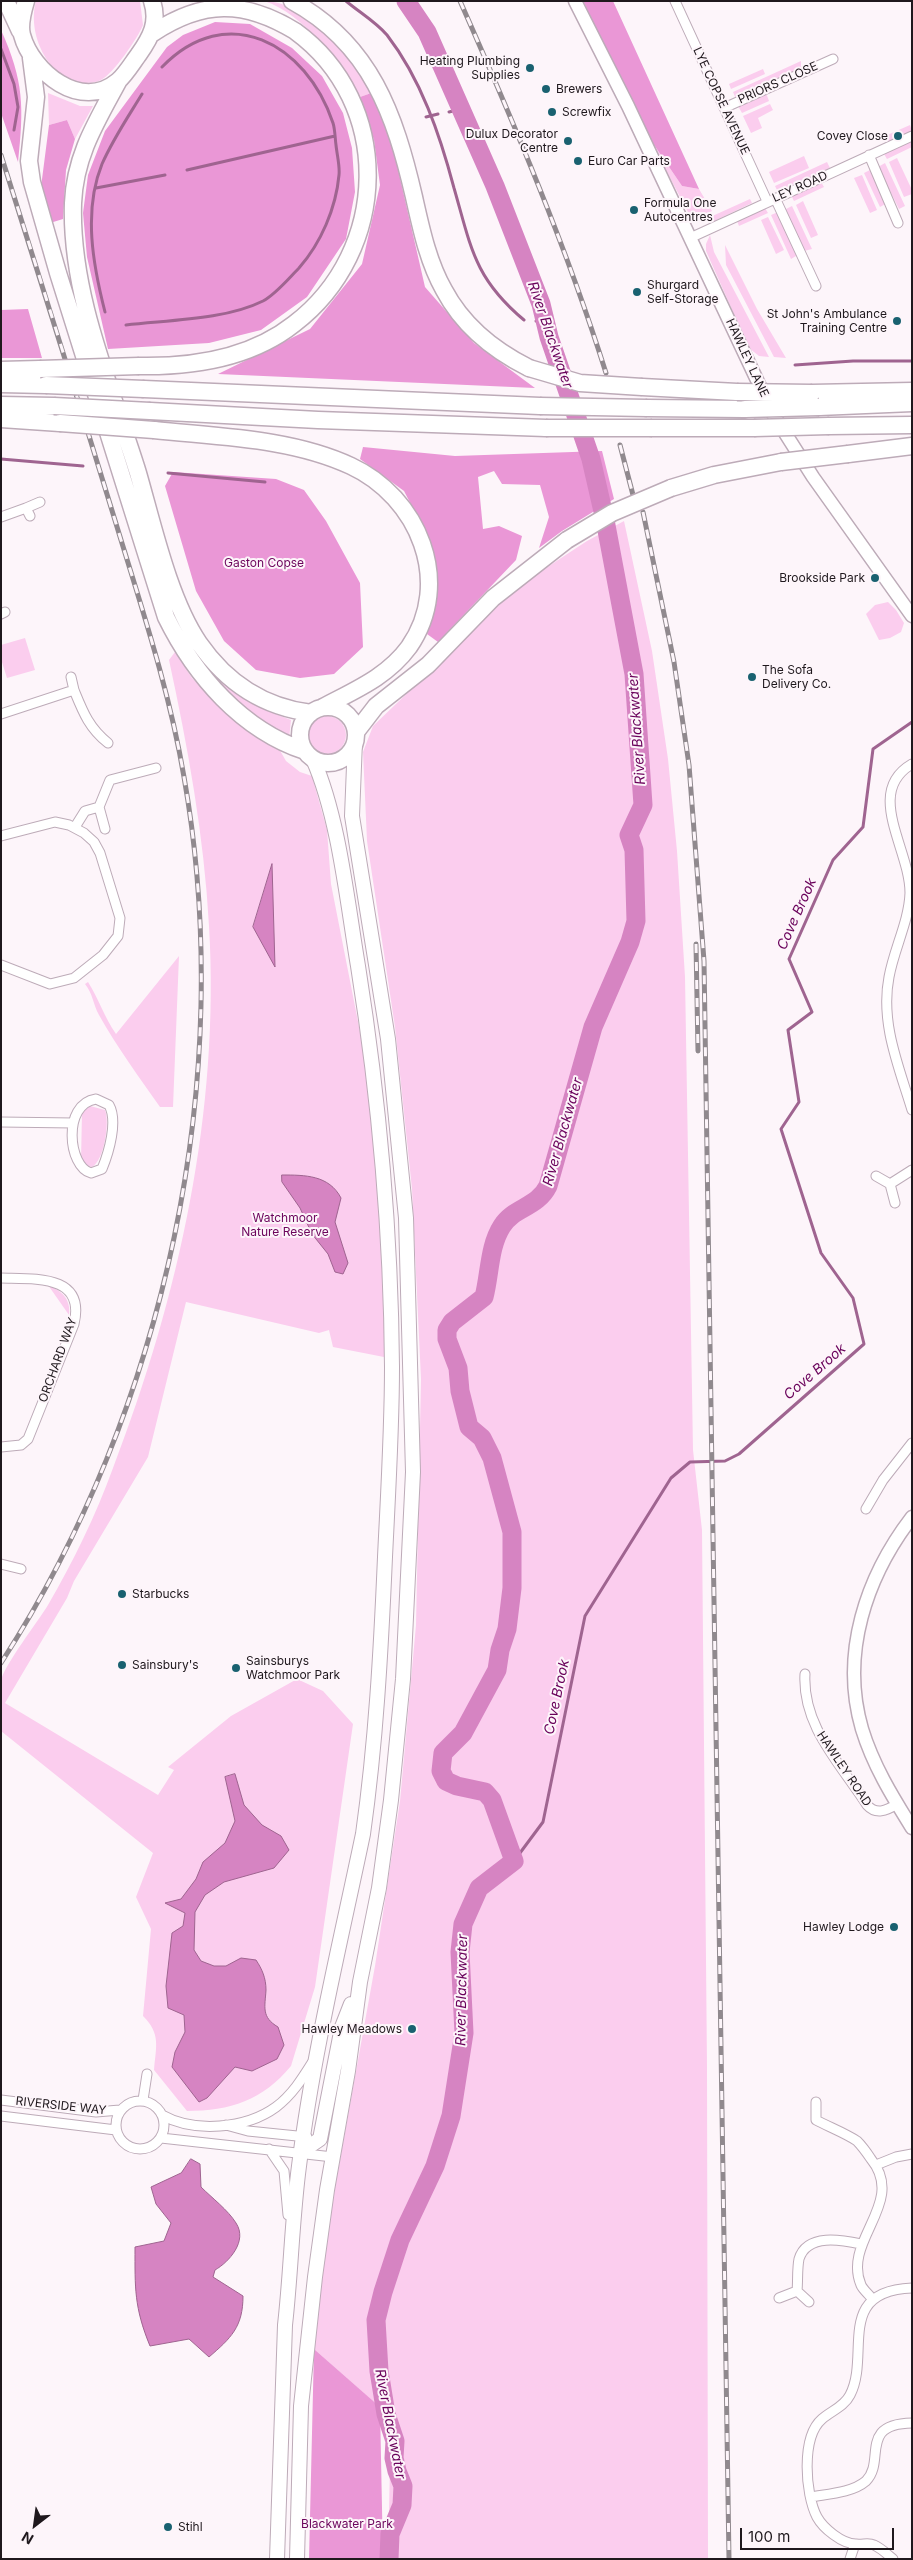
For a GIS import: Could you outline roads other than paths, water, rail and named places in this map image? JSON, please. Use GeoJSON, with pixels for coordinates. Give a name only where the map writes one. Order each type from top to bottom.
{"type":"FeatureCollection","features":[{"type":"Feature","properties":{"kind":"highway"},"geometry":{"type":"LineString","coordinates":[[6,1],[31,58],[36,98],[29,161],[32,182],[60,282],[166,617],[194,666],[216,692],[260,728],[289,746],[326,763],[341,760],[348,755],[356,736],[376,706],[428,665],[493,598],[566,540],[612,513],[671,488],[714,475],[781,462],[912,446]]}},
{"type":"Feature","properties":{"kind":"highway"},"geometry":{"type":"LineString","coordinates":[[21,33],[26,1]]}},
{"type":"Feature","properties":{"kind":"highway"},"geometry":{"type":"LineString","coordinates":[[152,1],[155,21],[153,33]]}},
{"type":"Feature","properties":{"kind":"highway"},"geometry":{"type":"LineString","coordinates":[[292,1],[336,33],[362,63],[382,96],[400,143],[426,245],[438,278],[452,304],[482,338],[494,348],[529,368],[580,382],[642,388],[737,392],[816,400],[912,403]]}},
{"type":"Feature","properties":{"kind":"highway"},"geometry":{"type":"LineString","coordinates":[[1,370],[40,369],[139,366],[184,363],[225,357],[264,343],[294,324],[326,292],[345,263],[359,232],[368,184],[361,128],[344,83],[317,50],[287,25],[256,9],[242,5],[218,4],[184,14],[153,33],[119,80],[88,137],[80,158],[75,187],[74,238],[80,282],[96,341],[176,595],[196,637],[224,672],[251,694],[279,707],[317,710],[331,707],[345,712],[350,718],[356,736]]}},
{"type":"Feature","properties":{"kind":"highway"},"geometry":{"type":"LineString","coordinates":[[31,58],[50,78],[71,89],[96,91],[119,80]]}},
{"type":"Feature","properties":{"kind":"highway"},"geometry":{"type":"LineString","coordinates":[[1,384],[540,406],[746,409],[912,391]]}},
{"type":"Feature","properties":{"kind":"highway"},"geometry":{"type":"LineString","coordinates":[[1,405],[150,410],[318,420],[546,428],[754,428],[912,425]]}},
{"type":"Feature","properties":{"kind":"highway"},"geometry":{"type":"LineString","coordinates":[[1,419],[154,430],[251,440],[330,457],[372,477],[397,500],[410,516],[425,549],[428,568],[427,601],[417,633],[402,655],[375,680],[317,710],[300,731],[302,745],[309,755]]}},
{"type":"Feature","properties":{"kind":"main road","name":"HAWLEY LANE"},"geometry":{"type":"LineString","coordinates":[[574,1],[612,74],[773,414],[786,437],[912,616]]}},
{"type":"Feature","properties":{"kind":"main road"},"geometry":{"type":"LineString","coordinates":[[297,2559],[301,2406],[321,2232],[360,1982],[379,1888],[392,1790],[403,1679],[413,1472],[406,1218],[388,1039],[352,816],[356,736]]}},
{"type":"Feature","properties":{"kind":"main road"},"geometry":{"type":"LineString","coordinates":[[277,2559],[284,2335],[290,2248],[301,2152],[316,2057],[363,1834],[371,1771],[381,1646],[390,1476],[392,1365],[384,1191],[370,1058],[343,879],[328,803],[309,755]]}},
{"type":"Feature","properties":{"kind":"main road","name":"HAWLEY ROAD"},"geometry":{"type":"LineString","coordinates":[[912,1517],[885,1558],[870,1590],[859,1626],[854,1662],[855,1698],[863,1730],[876,1764],[912,1828]]}},
{"type":"Feature","properties":{"kind":"main road"},"geometry":{"type":"LineString","coordinates":[[301,2152],[320,2139],[342,2026],[360,1982]]}},
{"type":"Feature","properties":{"kind":"street","name":"LYE COPSE AVENUE"},"geometry":{"type":"LineString","coordinates":[[675,1],[724,108],[816,286]]}},
{"type":"Feature","properties":{"kind":"street","name":"PRIORS CLOSE"},"geometry":{"type":"LineString","coordinates":[[724,108],[832,59]]}},
{"type":"Feature","properties":{"kind":"street","name":"LEY ROAD"},"geometry":{"type":"LineString","coordinates":[[690,238],[912,136]]}},
{"type":"Feature","properties":{"kind":"street"},"geometry":{"type":"LineString","coordinates":[[869,155],[898,223]]}},
{"type":"Feature","properties":{"kind":"street"},"geometry":{"type":"LineString","coordinates":[[1,517],[28,512],[40,502]]}},
{"type":"Feature","properties":{"kind":"street"},"geometry":{"type":"LineString","coordinates":[[71,677],[86,720],[95,733],[108,743]]}},
{"type":"Feature","properties":{"kind":"street"},"geometry":{"type":"LineString","coordinates":[[1,714],[74,690]]}},
{"type":"Feature","properties":{"kind":"street"},"geometry":{"type":"LineString","coordinates":[[912,764],[898,775],[888,796],[889,809],[900,841],[910,892],[889,976],[886,1009],[890,1033],[912,1110]]}},
{"type":"Feature","properties":{"kind":"street"},"geometry":{"type":"LineString","coordinates":[[105,829],[99,807],[110,780],[156,768]]}},
{"type":"Feature","properties":{"kind":"street"},"geometry":{"type":"LineString","coordinates":[[75,827],[85,811],[99,807]]}},
{"type":"Feature","properties":{"kind":"street"},"geometry":{"type":"LineString","coordinates":[[1,836],[51,823],[75,827],[91,839],[100,854],[120,918],[118,936],[103,955],[74,978],[50,984],[1,965]]}},
{"type":"Feature","properties":{"kind":"street"},"geometry":{"type":"LineString","coordinates":[[96,1099],[109,1105],[114,1117],[102,1169],[91,1173],[79,1167],[76,1160],[73,1123],[76,1112],[87,1101],[96,1099]]}},
{"type":"Feature","properties":{"kind":"street"},"geometry":{"type":"LineString","coordinates":[[1,1122],[73,1123]]}},
{"type":"Feature","properties":{"kind":"street"},"geometry":{"type":"LineString","coordinates":[[890,1184],[912,1170]]}},
{"type":"Feature","properties":{"kind":"street"},"geometry":{"type":"LineString","coordinates":[[876,1176],[890,1184],[895,1203]]}},
{"type":"Feature","properties":{"kind":"street","name":"ORCHARD WAY"},"geometry":{"type":"LineString","coordinates":[[1,1278],[47,1280],[58,1283],[73,1297],[76,1308],[74,1324],[28,1439],[21,1445],[1,1447]]}},
{"type":"Feature","properties":{"kind":"street"},"geometry":{"type":"LineString","coordinates":[[866,1509],[875,1492],[912,1443]]}},
{"type":"Feature","properties":{"kind":"street"},"geometry":{"type":"LineString","coordinates":[[1,1564],[21,1569]]}},
{"type":"Feature","properties":{"kind":"street","name":"HAWLEY ROAD"},"geometry":{"type":"LineString","coordinates":[[805,1674],[804,1692],[808,1712],[827,1747],[867,1805],[872,1810],[878,1812],[897,1804]]}},
{"type":"Feature","properties":{"kind":"street"},"geometry":{"type":"LineString","coordinates":[[162,2115],[184,2124],[223,2124],[263,2115],[278,2106],[298,2086],[316,2057]]}},
{"type":"Feature","properties":{"kind":"street"},"geometry":{"type":"LineString","coordinates":[[146,2074],[143,2100],[158,2108],[162,2115],[164,2128],[161,2138],[333,2157]]}},
{"type":"Feature","properties":{"kind":"street","name":"RIVERSIDE WAY"},"geometry":{"type":"LineString","coordinates":[[1,2100],[96,2112],[120,2110]]}},
{"type":"Feature","properties":{"kind":"street","name":"RIVERSIDE WAY"},"geometry":{"type":"LineString","coordinates":[[143,2100],[131,2102],[120,2110],[116,2119],[116,2130],[121,2140],[129,2146],[140,2149],[154,2144],[161,2138]]}},
{"type":"Feature","properties":{"kind":"street"},"geometry":{"type":"LineString","coordinates":[[816,2102],[816,2120],[858,2142],[876,2165],[883,2186],[880,2206],[861,2244],[858,2263],[861,2285],[873,2300]]}},
{"type":"Feature","properties":{"kind":"street","name":"RIVERSIDE WAY"},"geometry":{"type":"LineString","coordinates":[[1,2116],[116,2130]]}},
{"type":"Feature","properties":{"kind":"street"},"geometry":{"type":"LineString","coordinates":[[223,2124],[248,2131],[335,2141]]}},
{"type":"Feature","properties":{"kind":"street"},"geometry":{"type":"LineString","coordinates":[[269,2149],[281,2164],[286,2177],[290,2248]]}},
{"type":"Feature","properties":{"kind":"street"},"geometry":{"type":"LineString","coordinates":[[876,2165],[896,2157],[912,2154]]}},
{"type":"Feature","properties":{"kind":"street"},"geometry":{"type":"LineString","coordinates":[[797,2291],[800,2259],[806,2248],[818,2242],[838,2239],[861,2244]]}},
{"type":"Feature","properties":{"kind":"street"},"geometry":{"type":"LineString","coordinates":[[893,2559],[876,2546],[866,2543],[855,2544],[840,2539],[817,2517],[810,2497],[806,2451],[814,2427],[850,2396],[856,2381],[858,2326],[873,2300],[896,2289],[912,2288]]}},
{"type":"Feature","properties":{"kind":"street"},"geometry":{"type":"LineString","coordinates":[[779,2298],[797,2291]]}},
{"type":"Feature","properties":{"kind":"street"},"geometry":{"type":"LineString","coordinates":[[797,2291],[810,2302]]}},
{"type":"Feature","properties":{"kind":"street"},"geometry":{"type":"LineString","coordinates":[[810,2497],[854,2489],[866,2481],[872,2472],[875,2443],[884,2431],[903,2423],[912,2423]]}},
{"type":"Feature","properties":{"kind":"street"},"geometry":{"type":"LineString","coordinates":[[850,2559],[855,2544]]}},
{"type":"Feature","properties":{"kind":"waterway"},"geometry":{"type":"LineString","coordinates":[[346,1],[383,30],[410,70],[436,128],[470,245],[484,275],[494,290],[524,320]]}},
{"type":"Feature","properties":{"kind":"waterway","name":"River Blackwater"},"geometry":{"type":"LineString","coordinates":[[389,2559],[390,2534],[402,2505],[403,2486],[394,2458],[395,2441],[386,2414],[379,2371],[376,2320],[400,2240],[435,2166],[451,2116],[464,2033],[460,1952],[463,1924],[479,1888],[514,1861],[492,1800],[485,1792],[457,1786],[446,1781],[441,1771],[443,1753],[463,1733],[497,1670],[500,1650],[507,1629],[512,1588],[512,1532],[492,1458],[482,1438],[469,1427],[460,1391],[458,1368],[447,1339],[447,1330],[452,1322],[484,1297],[492,1251],[502,1226],[513,1215],[538,1199],[548,1186],[593,1027],[630,942],[636,921],[634,850],[629,835],[643,805],[634,674],[605,520],[591,459],[549,337],[541,304],[495,186],[427,32],[406,1]]}},
{"type":"Feature","properties":{"kind":"waterway"},"geometry":{"type":"LineString","coordinates":[[126,325],[214,316],[248,307],[268,298],[299,268],[321,236],[335,200],[339,175],[335,131],[321,95],[304,71],[284,52],[262,40],[238,34],[212,36],[187,47],[162,67]]}},
{"type":"Feature","properties":{"kind":"waterway"},"geometry":{"type":"LineString","coordinates":[[1,49],[14,84],[18,107],[14,130]]}},
{"type":"Feature","properties":{"kind":"waterway"},"geometry":{"type":"LineString","coordinates":[[105,312],[97,276],[92,238],[91,219],[96,182],[102,164],[116,137],[142,94]]}},
{"type":"Feature","properties":{"kind":"waterway"},"geometry":{"type":"LineString","coordinates":[[449,112],[461,109]]}},
{"type":"Feature","properties":{"kind":"waterway"},"geometry":{"type":"LineString","coordinates":[[426,117],[438,114]]}},
{"type":"Feature","properties":{"kind":"waterway"},"geometry":{"type":"LineString","coordinates":[[187,170],[335,136]]}},
{"type":"Feature","properties":{"kind":"waterway"},"geometry":{"type":"LineString","coordinates":[[96,188],[165,175]]}},
{"type":"Feature","properties":{"kind":"waterway"},"geometry":{"type":"LineString","coordinates":[[536,321],[545,321]]}},
{"type":"Feature","properties":{"kind":"waterway"},"geometry":{"type":"LineString","coordinates":[[795,365],[853,361],[912,361]]}},
{"type":"Feature","properties":{"kind":"waterway"},"geometry":{"type":"LineString","coordinates":[[1,459],[83,466]]}},
{"type":"Feature","properties":{"kind":"waterway"},"geometry":{"type":"LineString","coordinates":[[168,473],[265,482]]}},
{"type":"Feature","properties":{"kind":"waterway","name":"Cove Brook"},"geometry":{"type":"LineString","coordinates":[[514,1861],[543,1822],[585,1616],[671,1478],[690,1462],[725,1461],[739,1454],[864,1344],[853,1298],[821,1253],[781,1129],[799,1102],[788,1030],[812,1012],[789,959],[833,860],[863,827],[873,749],[912,722]]}},
{"type":"Feature","properties":{"kind":"railway"},"geometry":{"type":"LineString","coordinates":[[460,1],[538,185],[574,278],[606,373]]}},
{"type":"Feature","properties":{"kind":"railway"},"geometry":{"type":"LineString","coordinates":[[1,155],[144,614],[178,744],[198,891],[201,1006],[193,1122],[174,1237],[145,1350],[107,1459],[58,1564],[1,1663]]}},
{"type":"Feature","properties":{"kind":"railway"},"geometry":{"type":"LineString","coordinates":[[620,445],[633,495]]}},
{"type":"Feature","properties":{"kind":"railway"},"geometry":{"type":"LineString","coordinates":[[643,512],[674,662],[689,765],[704,961],[729,2559]]}},
{"type":"Feature","properties":{"kind":"railway"},"geometry":{"type":"LineString","coordinates":[[696,944],[698,1051]]}},
{"type":"Feature","properties":{"kind":"place","name":"Heating Plumbing Supplies"},"geometry":{"type":"Point","coordinates":[530,68]}},
{"type":"Feature","properties":{"kind":"place","name":"Brewers"},"geometry":{"type":"Point","coordinates":[546,89]}},
{"type":"Feature","properties":{"kind":"place","name":"Screwfix"},"geometry":{"type":"Point","coordinates":[552,112]}},
{"type":"Feature","properties":{"kind":"place","name":"Covey Close"},"geometry":{"type":"Point","coordinates":[898,136]}},
{"type":"Feature","properties":{"kind":"place","name":"Dulux Decorator Centre"},"geometry":{"type":"Point","coordinates":[568,141]}},
{"type":"Feature","properties":{"kind":"place","name":"Euro Car Parts"},"geometry":{"type":"Point","coordinates":[578,161]}},
{"type":"Feature","properties":{"kind":"place","name":"Formula One Autocentres"},"geometry":{"type":"Point","coordinates":[634,210]}},
{"type":"Feature","properties":{"kind":"place","name":"Shurgard Self-Storage"},"geometry":{"type":"Point","coordinates":[637,292]}},
{"type":"Feature","properties":{"kind":"place","name":"St John's Ambulance Training Centre"},"geometry":{"type":"Point","coordinates":[897,321]}},
{"type":"Feature","properties":{"kind":"place","name":"Brookside Park"},"geometry":{"type":"Point","coordinates":[875,578]}},
{"type":"Feature","properties":{"kind":"place","name":"The Sofa Delivery Co."},"geometry":{"type":"Point","coordinates":[752,677]}},
{"type":"Feature","properties":{"kind":"place","name":"Starbucks"},"geometry":{"type":"Point","coordinates":[122,1594]}},
{"type":"Feature","properties":{"kind":"place","name":"Sainsbury's"},"geometry":{"type":"Point","coordinates":[122,1665]}},
{"type":"Feature","properties":{"kind":"place","name":"Sainsburys Watchmoor Park"},"geometry":{"type":"Point","coordinates":[236,1668]}},
{"type":"Feature","properties":{"kind":"place","name":"Hawley Lodge"},"geometry":{"type":"Point","coordinates":[894,1927]}},
{"type":"Feature","properties":{"kind":"place","name":"Hawley Meadows"},"geometry":{"type":"Point","coordinates":[412,2029]}},
{"type":"Feature","properties":{"kind":"place","name":"Stihl"},"geometry":{"type":"Point","coordinates":[168,2527]}},
{"type":"Feature","properties":{"kind":"park label","name":"Gaston Copse"},"geometry":{"type":"Point","coordinates":[264,563]}},
{"type":"Feature","properties":{"kind":"park label","name":"Watchmoor Nature Reserve"},"geometry":{"type":"Point","coordinates":[285,1225]}},
{"type":"Feature","properties":{"kind":"park label","name":"Blackwater Park"},"geometry":{"type":"Point","coordinates":[347,2524]}}]}
